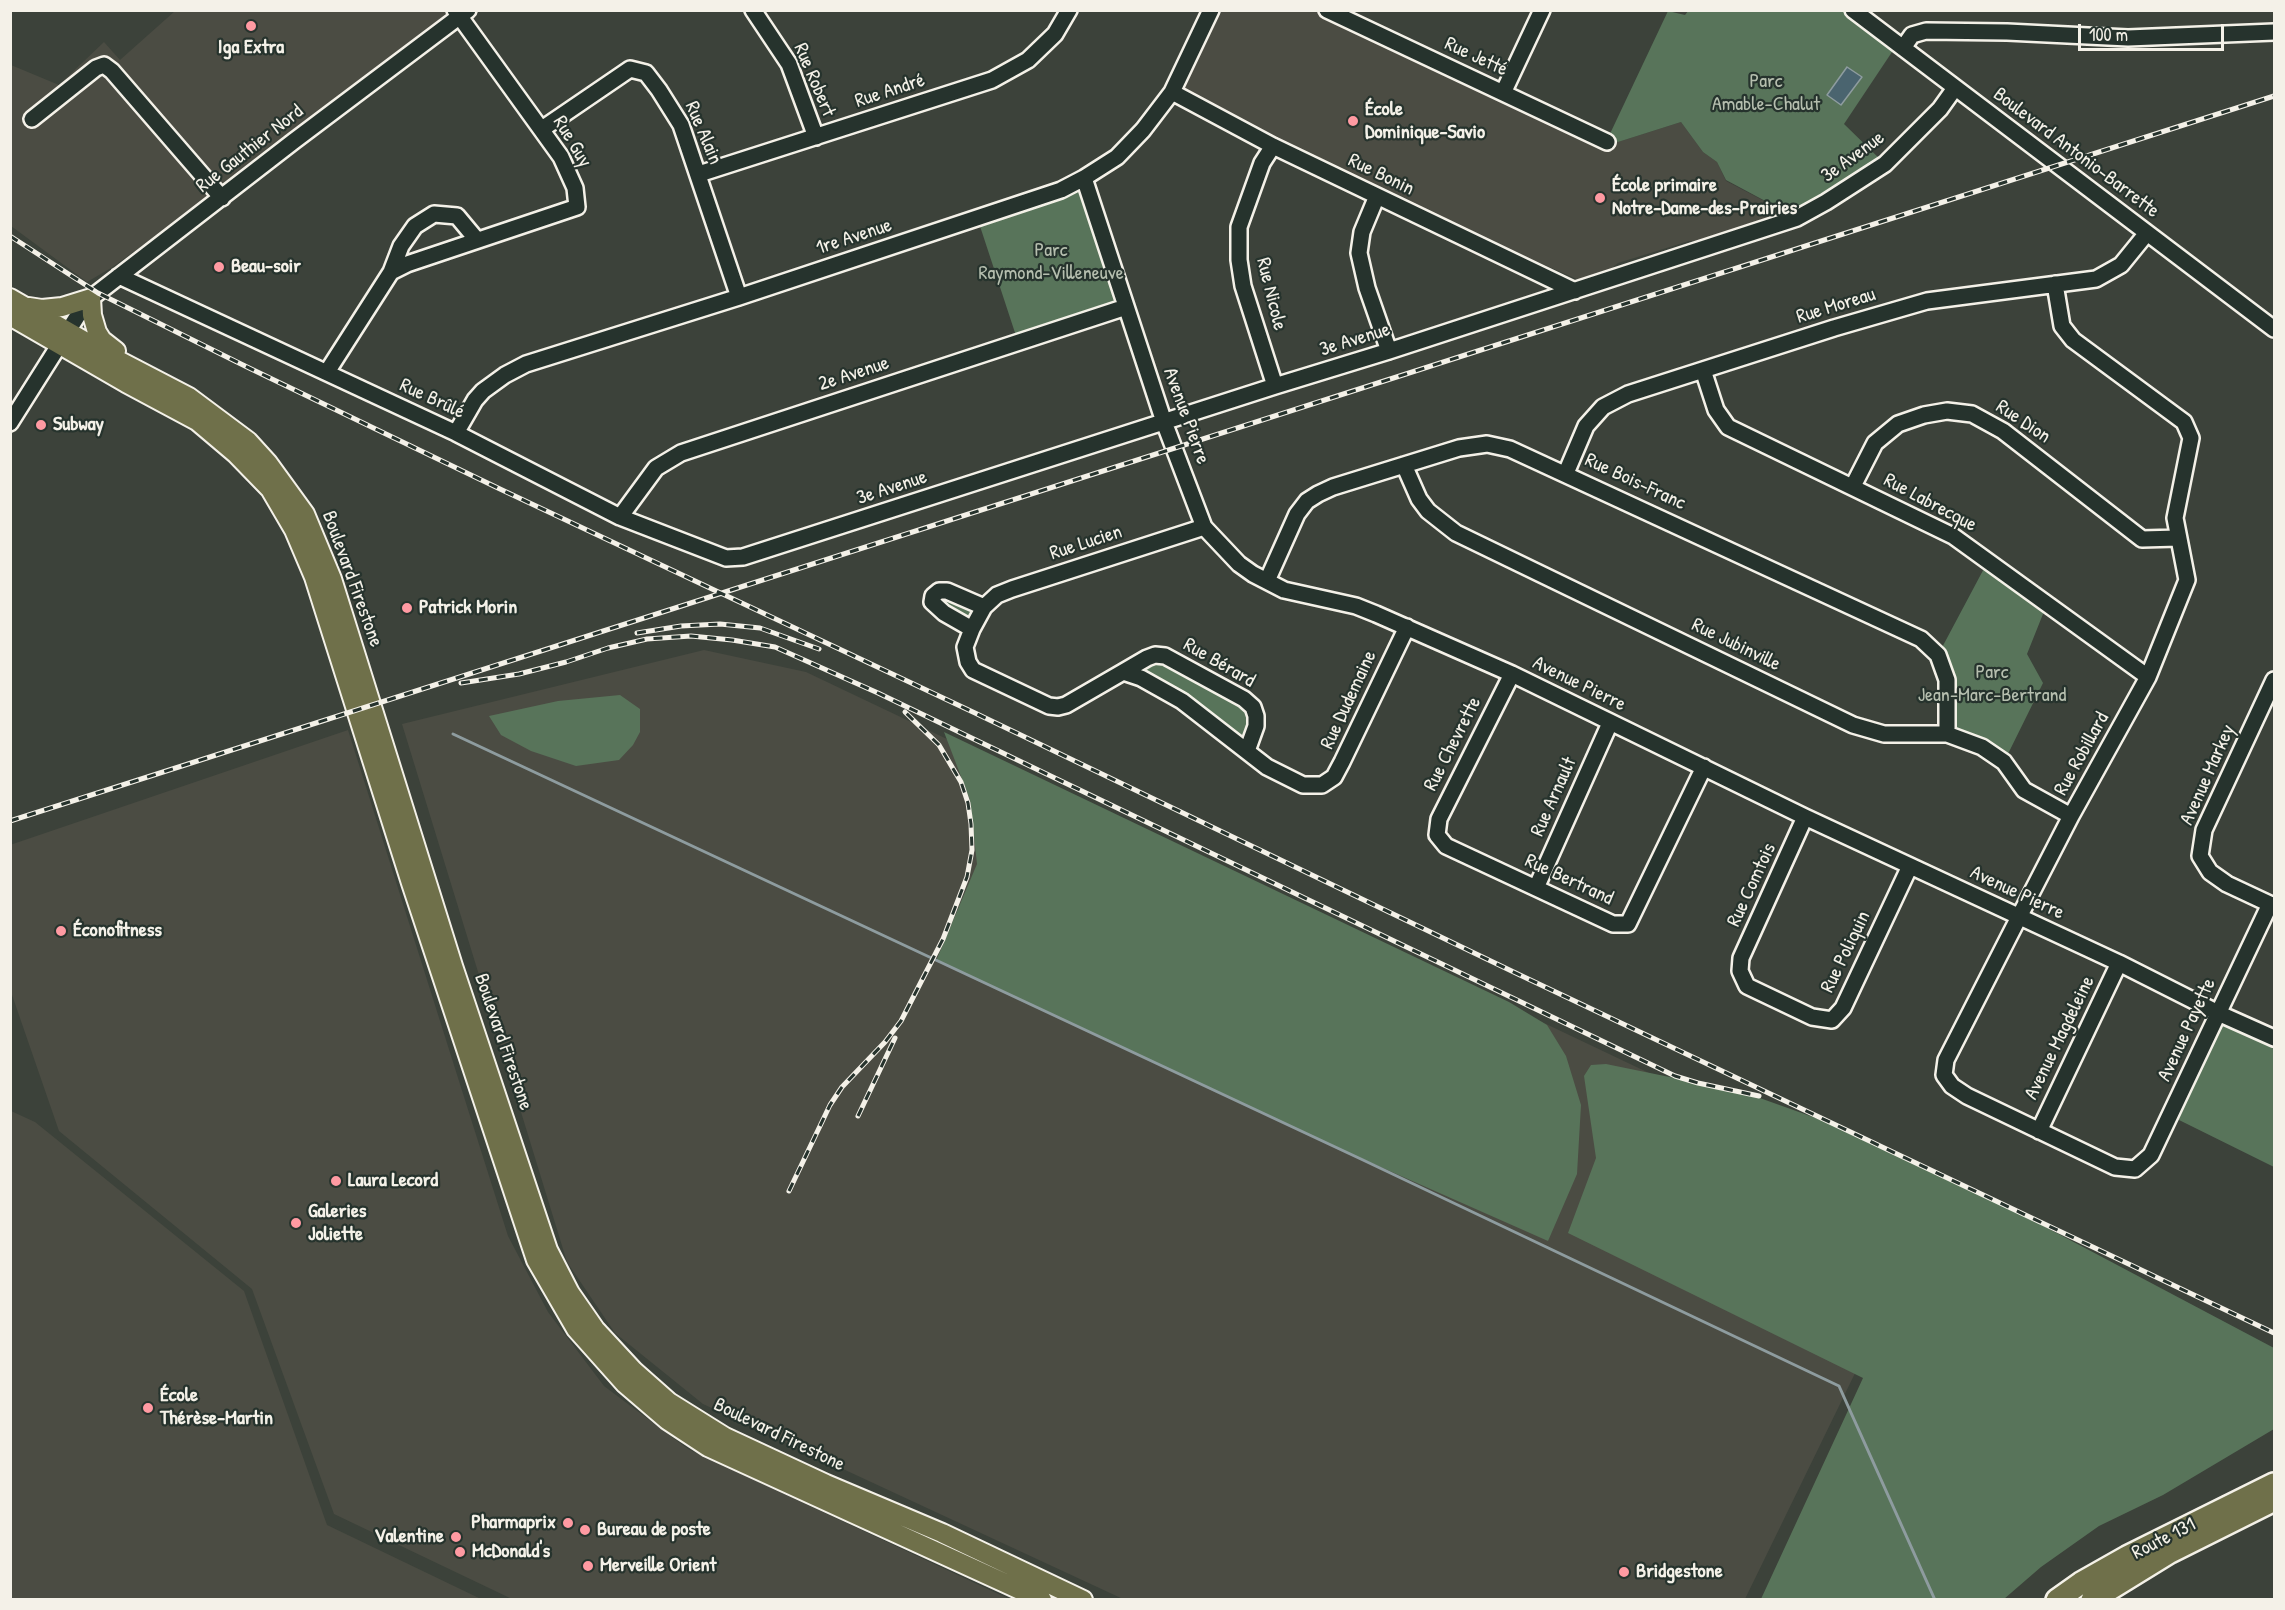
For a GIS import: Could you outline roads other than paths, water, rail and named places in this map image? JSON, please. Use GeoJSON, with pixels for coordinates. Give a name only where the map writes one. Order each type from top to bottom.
{"type":"FeatureCollection","features":[{"type":"Feature","properties":{"kind":"highway","name":"Route 131"},"geometry":{"type":"LineString","coordinates":[[2057,1599],[2127,1557],[2274,1484]]}},
{"type":"Feature","properties":{"kind":"highway","name":"Route 131"},"geometry":{"type":"LineString","coordinates":[[2092,1599],[2170,1552],[2274,1500]]}},
{"type":"Feature","properties":{"kind":"main road"},"geometry":{"type":"LineString","coordinates":[[15,307],[52,308],[91,298],[94,326],[102,340],[156,380]]}},
{"type":"Feature","properties":{"kind":"main road"},"geometry":{"type":"LineString","coordinates":[[15,307],[64,338]]}},
{"type":"Feature","properties":{"kind":"main road","name":"Boulevard Firestone"},"geometry":{"type":"LineString","coordinates":[[64,338],[189,397],[248,441],[289,489],[305,514],[320,546],[450,956],[548,1250],[570,1293],[594,1329],[634,1371],[669,1402],[725,1437],[942,1533],[1083,1599]]}},
{"type":"Feature","properties":{"kind":"main road","name":"Boulevard Firestone"},"geometry":{"type":"LineString","coordinates":[[64,338],[197,422],[236,454],[270,489],[294,530],[314,577],[411,883],[536,1260],[576,1329],[625,1384],[667,1420],[708,1447],[1042,1599]]}},
{"type":"Feature","properties":{"kind":"street","name":"Rue Robert"},"geometry":{"type":"LineString","coordinates":[[753,10],[789,64],[816,137]]}},
{"type":"Feature","properties":{"kind":"street","name":"Rue André"},"geometry":{"type":"LineString","coordinates":[[699,174],[992,80],[1028,60],[1055,34],[1069,10]]}},
{"type":"Feature","properties":{"kind":"street","name":"1re Avenue"},"geometry":{"type":"LineString","coordinates":[[456,433],[475,400],[483,391],[505,375],[526,364],[739,297],[1061,190],[1084,178],[1117,157],[1143,130],[1172,92],[1211,10]]}},
{"type":"Feature","properties":{"kind":"street","name":"Rue Jetté"},"geometry":{"type":"LineString","coordinates":[[1327,10],[1607,142]]}},
{"type":"Feature","properties":{"kind":"street"},"geometry":{"type":"LineString","coordinates":[[1503,93],[1542,10]]}},
{"type":"Feature","properties":{"kind":"street","name":"Boulevard Antonio-Barrette"},"geometry":{"type":"LineString","coordinates":[[1853,10],[2274,329]]}},
{"type":"Feature","properties":{"kind":"street","name":"Rue Guy"},"geometry":{"type":"LineString","coordinates":[[392,272],[407,264],[577,207],[575,188],[561,157],[461,13]]}},
{"type":"Feature","properties":{"kind":"street","name":"Rue Gauthier Nord"},"geometry":{"type":"LineString","coordinates":[[10,423],[91,298],[461,13]]}},
{"type":"Feature","properties":{"kind":"street"},"geometry":{"type":"LineString","coordinates":[[1903,48],[1912,35],[1926,31],[2007,32],[2128,38],[2274,32]]}},
{"type":"Feature","properties":{"kind":"street"},"geometry":{"type":"LineString","coordinates":[[32,119],[96,68],[104,65],[112,71],[222,198]]}},
{"type":"Feature","properties":{"kind":"street","name":"Rue Alain"},"geometry":{"type":"LineString","coordinates":[[542,129],[630,69],[646,73],[681,125],[739,297]]}},
{"type":"Feature","properties":{"kind":"street","name":"3e Avenue"},"geometry":{"type":"LineString","coordinates":[[726,558],[743,557],[1389,351],[1810,212],[1886,164],[1940,109],[1955,88]]}},
{"type":"Feature","properties":{"kind":"street","name":"Rue Bonin"},"geometry":{"type":"LineString","coordinates":[[1172,92],[1273,146],[1575,291]]}},
{"type":"Feature","properties":{"kind":"street","name":"Rue Nicole"},"geometry":{"type":"LineString","coordinates":[[1273,146],[1262,163],[1239,227],[1239,261],[1243,286],[1275,386]]}},
{"type":"Feature","properties":{"kind":"street","name":"Avenue Pierre"},"geometry":{"type":"LineString","coordinates":[[1084,178],[1164,422],[1204,527],[1239,564],[1284,590],[1302,596],[1356,606],[1512,674],[1805,817],[2274,1038]]}},
{"type":"Feature","properties":{"kind":"street"},"geometry":{"type":"LineString","coordinates":[[1377,196],[1362,232],[1359,253],[1367,288],[1389,351]]}},
{"type":"Feature","properties":{"kind":"street"},"geometry":{"type":"LineString","coordinates":[[327,372],[392,272],[401,246],[415,226],[434,214],[457,216],[477,240]]}},
{"type":"Feature","properties":{"kind":"street","name":"Rue Moreau"},"geometry":{"type":"LineString","coordinates":[[1566,473],[1586,426],[1603,407],[1628,394],[1834,328],[1927,301],[2096,279],[2121,265],[2147,233]]}},
{"type":"Feature","properties":{"kind":"street","name":"Rue Brûlé"},"geometry":{"type":"LineString","coordinates":[[119,276],[456,433],[620,517],[726,558]]}},
{"type":"Feature","properties":{"kind":"street","name":"Rue Robillard"},"geometry":{"type":"LineString","coordinates":[[2055,284],[2062,326],[2073,340],[2184,422],[2191,438],[2175,518],[2187,580],[2148,677],[2071,816],[2019,917],[1946,1060],[1944,1075],[1952,1086],[1967,1096],[2115,1167],[2135,1169]]}},
{"type":"Feature","properties":{"kind":"street","name":"2e Avenue"},"geometry":{"type":"LineString","coordinates":[[620,517],[656,468],[681,453],[1126,307]]}},
{"type":"Feature","properties":{"kind":"street","name":"Rue Labrecque"},"geometry":{"type":"LineString","coordinates":[[1703,370],[1716,410],[1720,419],[1728,427],[1953,536],[2148,677]]}},
{"type":"Feature","properties":{"kind":"street","name":"Rue Dion"},"geometry":{"type":"LineString","coordinates":[[1853,486],[1875,443],[1898,424],[1924,415],[1947,411],[1972,414],[2003,430],[2142,539],[2178,538]]}},
{"type":"Feature","properties":{"kind":"street","name":"Rue Bois-Franc"},"geometry":{"type":"LineString","coordinates":[[1267,581],[1297,514],[1306,501],[1333,487],[1459,448],[1486,444],[1510,449],[1921,639],[1938,655],[1947,680],[1947,734]]}},
{"type":"Feature","properties":{"kind":"street","name":"Rue Jubinville"},"geometry":{"type":"LineString","coordinates":[[1404,465],[1419,499],[1428,511],[1456,533],[1853,725],[1884,734],[1947,734],[1982,747],[2004,762],[2024,790],[2071,816]]}},
{"type":"Feature","properties":{"kind":"street","name":"Rue Lucien"},"geometry":{"type":"LineString","coordinates":[[972,629],[984,607],[997,595],[1204,527]]}},
{"type":"Feature","properties":{"kind":"street"},"geometry":{"type":"LineString","coordinates":[[972,629],[935,608],[932,602],[933,596],[939,591],[947,591],[984,607]]}},
{"type":"Feature","properties":{"kind":"street","name":"Rue Dudemaine"},"geometry":{"type":"LineString","coordinates":[[1247,751],[1268,767],[1303,785],[1322,785],[1334,777],[1407,627]]}},
{"type":"Feature","properties":{"kind":"street","name":"Rue Bérard"},"geometry":{"type":"LineString","coordinates":[[972,629],[965,647],[968,662],[973,670],[1049,706],[1066,705],[1146,658],[1155,655],[1165,656],[1244,699],[1253,707],[1256,726],[1247,751]]}},
{"type":"Feature","properties":{"kind":"street"},"geometry":{"type":"LineString","coordinates":[[1123,672],[1141,678],[1182,701],[1247,751]]}},
{"type":"Feature","properties":{"kind":"street","name":"Rue Chevrette"},"geometry":{"type":"LineString","coordinates":[[1437,835],[1439,819],[1512,674]]}},
{"type":"Feature","properties":{"kind":"street","name":"Avenue Markey"},"geometry":{"type":"LineString","coordinates":[[2272,688],[2204,830],[2200,856],[2210,872],[2227,884],[2272,905]]}},
{"type":"Feature","properties":{"kind":"street","name":"Rue Arnault"},"geometry":{"type":"LineString","coordinates":[[1536,888],[1610,723]]}},
{"type":"Feature","properties":{"kind":"street","name":"Rue Bertrand"},"geometry":{"type":"LineString","coordinates":[[1437,835],[1446,846],[1613,924],[1628,924],[1704,767]]}},
{"type":"Feature","properties":{"kind":"street","name":"Rue Comtois"},"geometry":{"type":"LineString","coordinates":[[1740,971],[1741,958],[1805,817]]}},
{"type":"Feature","properties":{"kind":"street","name":"Rue Poliquin"},"geometry":{"type":"LineString","coordinates":[[1740,971],[1747,986],[1812,1017],[1832,1020],[1843,1008],[1910,866]]}},
{"type":"Feature","properties":{"kind":"street","name":"Avenue Payette"},"geometry":{"type":"LineString","coordinates":[[2135,1169],[2151,1155],[2272,905]]}},
{"type":"Feature","properties":{"kind":"street","name":"Avenue Magdeleine"},"geometry":{"type":"LineString","coordinates":[[2039,1131],[2119,963]]}},
{"type":"Feature","properties":{"kind":"water"},"geometry":{"type":"Polygon","coordinates":[[[1847,67],[1862,77],[1841,105],[1827,95],[1847,67]]]}},
{"type":"Feature","properties":{"kind":"waterway"},"geometry":{"type":"LineString","coordinates":[[453,734],[1363,1160],[1839,1386],[1935,1600]]}},
{"type":"Feature","properties":{"kind":"railway"},"geometry":{"type":"LineString","coordinates":[[10,821],[2274,96]]}},
{"type":"Feature","properties":{"kind":"railway"},"geometry":{"type":"LineString","coordinates":[[10,236],[98,293],[245,366],[2274,1333]]}},
{"type":"Feature","properties":{"kind":"railway"},"geometry":{"type":"LineString","coordinates":[[637,633],[681,626],[720,624],[760,628],[819,649]]}},
{"type":"Feature","properties":{"kind":"railway"},"geometry":{"type":"LineString","coordinates":[[461,683],[519,674],[647,639],[691,636],[775,647],[878,693],[1675,1076],[1759,1096]]}},
{"type":"Feature","properties":{"kind":"railway"},"geometry":{"type":"LineString","coordinates":[[789,1191],[830,1105],[842,1087],[885,1042],[901,1021],[943,939],[967,877],[972,850],[971,824],[968,803],[961,782],[939,745],[905,712]]}},
{"type":"Feature","properties":{"kind":"railway"},"geometry":{"type":"LineString","coordinates":[[858,1116],[895,1038]]}},
{"type":"Feature","properties":{"kind":"place","name":"Iga Extra"},"geometry":{"type":"Point","coordinates":[251,26]}},
{"type":"Feature","properties":{"kind":"place","name":"École Dominique-Savio"},"geometry":{"type":"Point","coordinates":[1353,121]}},
{"type":"Feature","properties":{"kind":"place","name":"École primaire Notre-Dame-des-Prairies"},"geometry":{"type":"Point","coordinates":[1600,198]}},
{"type":"Feature","properties":{"kind":"place","name":"Beau-soir"},"geometry":{"type":"Point","coordinates":[219,267]}},
{"type":"Feature","properties":{"kind":"place","name":"Subway"},"geometry":{"type":"Point","coordinates":[41,425]}},
{"type":"Feature","properties":{"kind":"place","name":"Patrick Morin"},"geometry":{"type":"Point","coordinates":[407,608]}},
{"type":"Feature","properties":{"kind":"place","name":"Éconofitness"},"geometry":{"type":"Point","coordinates":[61,931]}},
{"type":"Feature","properties":{"kind":"place","name":"Laura Lecord"},"geometry":{"type":"Point","coordinates":[336,1181]}},
{"type":"Feature","properties":{"kind":"place","name":"Galeries Joliette"},"geometry":{"type":"Point","coordinates":[296,1223]}},
{"type":"Feature","properties":{"kind":"place","name":"École Thérèse-Martin"},"geometry":{"type":"Point","coordinates":[148,1408]}},
{"type":"Feature","properties":{"kind":"place","name":"Pharmaprix"},"geometry":{"type":"Point","coordinates":[568,1523]}},
{"type":"Feature","properties":{"kind":"place","name":"Bureau de poste"},"geometry":{"type":"Point","coordinates":[585,1530]}},
{"type":"Feature","properties":{"kind":"place","name":"Valentine"},"geometry":{"type":"Point","coordinates":[456,1537]}},
{"type":"Feature","properties":{"kind":"place","name":"McDonald's"},"geometry":{"type":"Point","coordinates":[460,1552]}},
{"type":"Feature","properties":{"kind":"place","name":"Merveille Orient"},"geometry":{"type":"Point","coordinates":[588,1566]}},
{"type":"Feature","properties":{"kind":"place","name":"Bridgestone"},"geometry":{"type":"Point","coordinates":[1624,1572]}},
{"type":"Feature","properties":{"kind":"park label","name":"Parc Amable-Chalut"},"geometry":{"type":"Point","coordinates":[1766,94]}},
{"type":"Feature","properties":{"kind":"park label","name":"Parc Raymond-Villeneuve"},"geometry":{"type":"Point","coordinates":[1051,262]}},
{"type":"Feature","properties":{"kind":"park label","name":"Parc Jean-Marc-Bertrand"},"geometry":{"type":"Point","coordinates":[1992,684]}}]}
